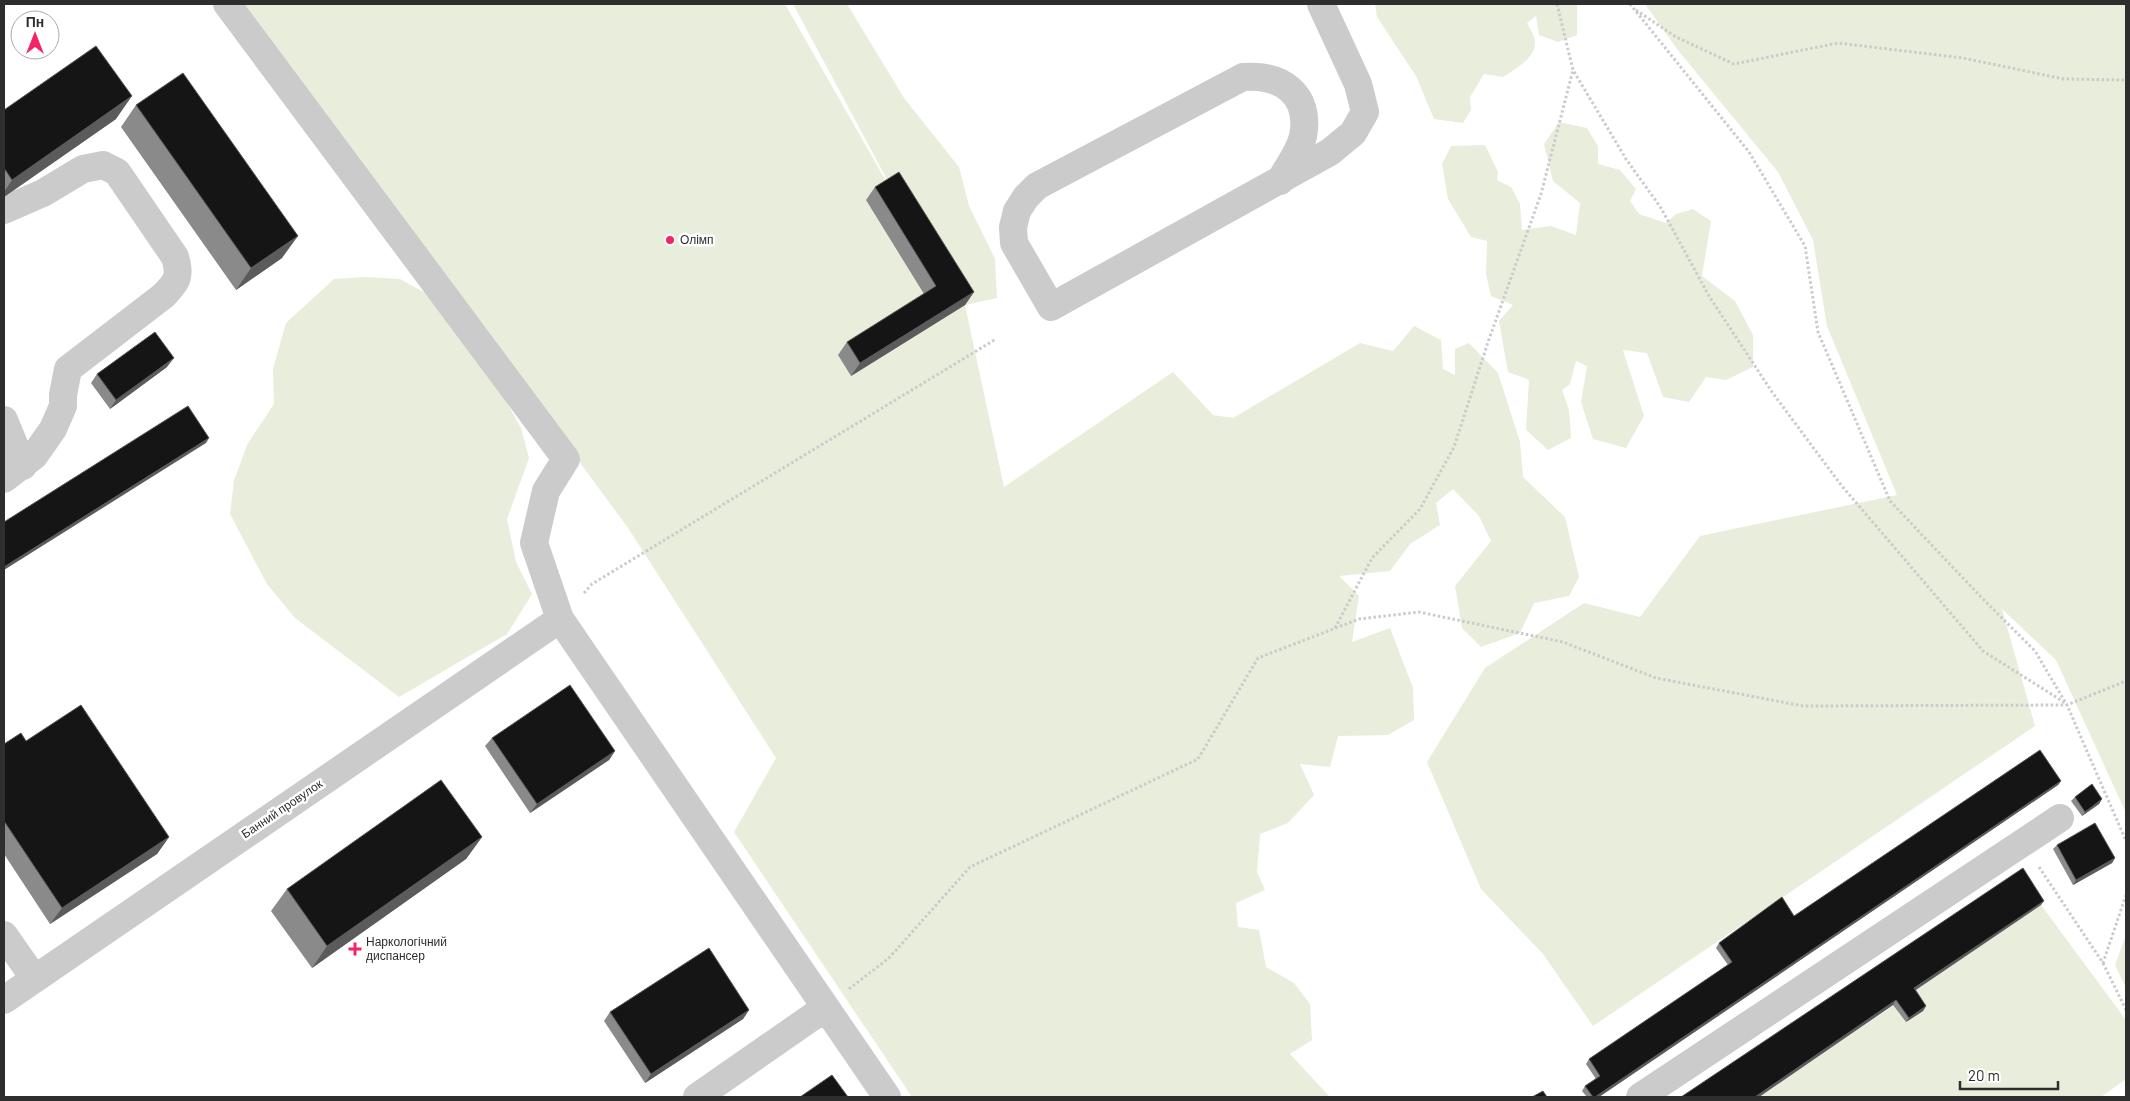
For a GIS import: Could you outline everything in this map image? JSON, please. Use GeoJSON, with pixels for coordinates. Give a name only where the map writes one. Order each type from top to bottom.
{"type":"FeatureCollection","features":[{"type":"Feature","properties":{"kind":"street"},"geometry":{"type":"LineString","coordinates":[[227,4],[566,459],[546,491],[534,544],[560,619],[887,1097]]}},
{"type":"Feature","properties":{"kind":"street"},"geometry":{"type":"LineString","coordinates":[[1280,181],[1302,138],[1304,121],[1301,104],[1291,90],[1277,80],[1261,76],[1243,77],[1037,186],[1026,197],[1017,211],[1014,243],[1051,307],[1280,181],[1330,152],[1353,133],[1365,112],[1358,84],[1320,4]]}},
{"type":"Feature","properties":{"kind":"street"},"geometry":{"type":"LineString","coordinates":[[4,210],[43,193],[83,169],[103,165],[117,172],[175,257],[179,271],[175,284],[164,296],[68,369],[62,396],[63,406],[53,429],[34,456],[13,472],[4,420]]}},
{"type":"Feature","properties":{"kind":"street","name":"Банний провулок"},"geometry":{"type":"LineString","coordinates":[[4,1000],[560,619]]}},
{"type":"Feature","properties":{"kind":"street"},"geometry":{"type":"LineString","coordinates":[[1640,1097],[2060,818]]}},
{"type":"Feature","properties":{"kind":"street"},"geometry":{"type":"LineString","coordinates":[[4,935],[34,978]]}},
{"type":"Feature","properties":{"kind":"street"},"geometry":{"type":"LineString","coordinates":[[696,1097],[825,1008]]}},
{"type":"Feature","properties":{"kind":"path"},"geometry":{"type":"LineString","coordinates":[[1557,4],[1573,70],[1626,159],[1661,208],[1710,296],[1772,392],[1841,485],[1984,651],[2067,705]]}},
{"type":"Feature","properties":{"kind":"path"},"geometry":{"type":"LineString","coordinates":[[1630,4],[1749,152],[1805,246],[1818,332],[1890,501],[1980,597],[2035,651],[2067,705],[2126,840]]}},
{"type":"Feature","properties":{"kind":"path"},"geometry":{"type":"LineString","coordinates":[[1633,8],[1676,37],[1734,64],[1838,43],[1963,58],[2064,79],[2126,80]]}},
{"type":"Feature","properties":{"kind":"path"},"geometry":{"type":"LineString","coordinates":[[1335,628],[1372,558],[1420,509],[1454,447],[1488,342],[1541,194],[1573,70]]}},
{"type":"Feature","properties":{"kind":"path"},"geometry":{"type":"LineString","coordinates":[[560,619],[592,584],[996,340]]}},
{"type":"Feature","properties":{"kind":"path"},"geometry":{"type":"LineString","coordinates":[[825,1008],[890,958],[970,867],[1198,759],[1258,658],[1359,619],[1419,612],[1563,642],[1656,678],[1803,706],[2067,705],[2126,681]]}},
{"type":"Feature","properties":{"kind":"path"},"geometry":{"type":"LineString","coordinates":[[2023,843],[2104,963],[2126,1010]]}},
{"type":"Feature","properties":{"kind":"path"},"geometry":{"type":"LineString","coordinates":[[2104,963],[2126,895]]}},
{"type":"Feature","properties":{"kind":"green space"},"geometry":{"type":"Polygon","coordinates":[[[243,4],[785,4],[882,174],[916,228],[890,185],[793,4],[847,4],[904,98],[959,167],[969,206],[995,259],[997,298],[965,305],[1004,487],[1173,372],[1213,415],[1233,418],[1360,343],[1393,351],[1414,326],[1441,340],[1443,369],[1455,375],[1455,349],[1469,343],[1498,373],[1520,442],[1523,477],[1565,517],[1579,577],[1569,596],[1534,603],[1520,633],[1481,647],[1462,628],[1455,586],[1491,541],[1479,516],[1453,489],[1436,503],[1440,525],[1410,544],[1390,571],[1339,576],[1359,596],[1352,642],[1390,628],[1413,688],[1414,720],[1388,735],[1338,736],[1330,767],[1300,764],[1314,795],[1288,823],[1260,834],[1257,872],[1265,890],[1236,903],[1238,927],[1259,930],[1266,967],[1294,983],[1310,1004],[1312,1040],[1290,1054],[1330,1097],[912,1097],[734,832],[776,758],[628,528],[243,4]]]}},
{"type":"Feature","properties":{"kind":"green space"},"geometry":{"type":"Polygon","coordinates":[[[1375,4],[1577,4],[1577,35],[1558,42],[1539,35],[1536,16],[1527,23],[1535,42],[1532,53],[1528,58],[1519,67],[1503,77],[1484,74],[1470,97],[1471,110],[1463,123],[1434,119],[1416,76],[1377,17],[1375,4]]]}},
{"type":"Feature","properties":{"kind":"green space"},"geometry":{"type":"Polygon","coordinates":[[[1645,4],[2126,4],[2126,813],[2056,660],[2002,609],[2035,726],[1593,1026],[1543,954],[1481,889],[1427,762],[1485,668],[1584,603],[1640,617],[1700,536],[1897,495],[1827,326],[1813,240],[1778,172],[1677,49],[1645,4]]]}},
{"type":"Feature","properties":{"kind":"green space"},"geometry":{"type":"Polygon","coordinates":[[[1559,122],[1587,128],[1598,146],[1598,164],[1620,170],[1636,189],[1630,201],[1639,214],[1666,223],[1676,214],[1693,209],[1711,221],[1702,276],[1735,301],[1753,335],[1753,367],[1726,380],[1706,377],[1689,402],[1663,397],[1647,353],[1623,350],[1644,416],[1626,448],[1593,439],[1581,402],[1587,366],[1576,361],[1570,384],[1562,390],[1569,410],[1571,438],[1548,450],[1526,430],[1529,380],[1508,372],[1499,321],[1513,305],[1491,296],[1486,274],[1487,241],[1471,237],[1448,199],[1442,164],[1451,146],[1485,145],[1498,172],[1497,180],[1511,187],[1520,204],[1522,230],[1551,226],[1576,235],[1580,203],[1553,181],[1544,144],[1559,122]]]}},
{"type":"Feature","properties":{"kind":"green space"},"geometry":{"type":"Polygon","coordinates":[[[366,277],[400,279],[436,299],[479,352],[521,428],[529,458],[507,519],[516,562],[532,594],[507,634],[399,697],[295,618],[267,584],[230,514],[234,480],[248,443],[274,404],[273,369],[286,323],[334,279],[366,277]]]}},
{"type":"Feature","properties":{"kind":"green space"},"geometry":{"type":"Polygon","coordinates":[[[2041,905],[2126,1020],[2126,1079],[2101,1097],[1759,1097],[2041,905]]]}},
{"type":"Feature","properties":{"kind":"green space"},"geometry":{"type":"Polygon","coordinates":[[[2126,935],[2126,988],[2115,965],[2126,935]]]}},
{"type":"Feature","properties":{"kind":"building"},"geometry":{"type":"Polygon","coordinates":[[[96,46],[132,96],[12,180],[4,168],[4,110],[96,46]]]}},
{"type":"Feature","properties":{"kind":"building"},"geometry":{"type":"Polygon","coordinates":[[[183,73],[298,236],[251,268],[136,105],[183,73]]]}},
{"type":"Feature","properties":{"kind":"building"},"geometry":{"type":"Polygon","coordinates":[[[899,172],[974,292],[860,363],[847,342],[936,286],[875,187],[899,172]]]}},
{"type":"Feature","properties":{"kind":"building"},"geometry":{"type":"Polygon","coordinates":[[[155,332],[174,358],[116,400],[97,374],[155,332]]]}},
{"type":"Feature","properties":{"kind":"building"},"geometry":{"type":"Polygon","coordinates":[[[188,406],[209,438],[4,567],[4,522],[188,406]]]}},
{"type":"Feature","properties":{"kind":"building"},"geometry":{"type":"Polygon","coordinates":[[[570,685],[615,751],[537,804],[492,738],[570,685]]]}},
{"type":"Feature","properties":{"kind":"building"},"geometry":{"type":"Polygon","coordinates":[[[81,705],[169,837],[62,908],[4,821],[4,744],[21,733],[26,741],[81,705]]]}},
{"type":"Feature","properties":{"kind":"building"},"geometry":{"type":"Polygon","coordinates":[[[2040,750],[2061,781],[1593,1097],[1585,1086],[1600,1076],[1589,1059],[1732,962],[1719,943],[1782,897],[1794,916],[2040,750]]]}},
{"type":"Feature","properties":{"kind":"building"},"geometry":{"type":"Polygon","coordinates":[[[441,780],[482,837],[327,946],[287,889],[441,780]]]}},
{"type":"Feature","properties":{"kind":"building"},"geometry":{"type":"Polygon","coordinates":[[[2092,784],[2102,799],[2085,812],[2075,797],[2092,784]]]}},
{"type":"Feature","properties":{"kind":"building"},"geometry":{"type":"Polygon","coordinates":[[[2095,823],[2115,858],[2076,880],[2057,845],[2095,823]]]}},
{"type":"Feature","properties":{"kind":"building"},"geometry":{"type":"Polygon","coordinates":[[[2023,868],[2044,901],[1914,988],[1926,1006],[1909,1018],[1896,1000],[1755,1097],[1681,1097],[2023,868]]]}},
{"type":"Feature","properties":{"kind":"building"},"geometry":{"type":"Polygon","coordinates":[[[709,948],[749,1010],[651,1074],[610,1012],[709,948]]]}},
{"type":"Feature","properties":{"kind":"building"},"geometry":{"type":"Polygon","coordinates":[[[832,1075],[848,1097],[800,1097],[832,1075]]]}},
{"type":"Feature","properties":{"kind":"building"},"geometry":{"type":"Polygon","coordinates":[[[1543,1091],[1547,1097],[1532,1097],[1543,1091]]]}},
{"type":"Feature","properties":{"kind":"place","name":"Олімп"},"geometry":{"type":"Point","coordinates":[670,240]}},
{"type":"Feature","properties":{"kind":"place","name":"Наркологічний диспансер"},"geometry":{"type":"Point","coordinates":[355,949]}}]}
